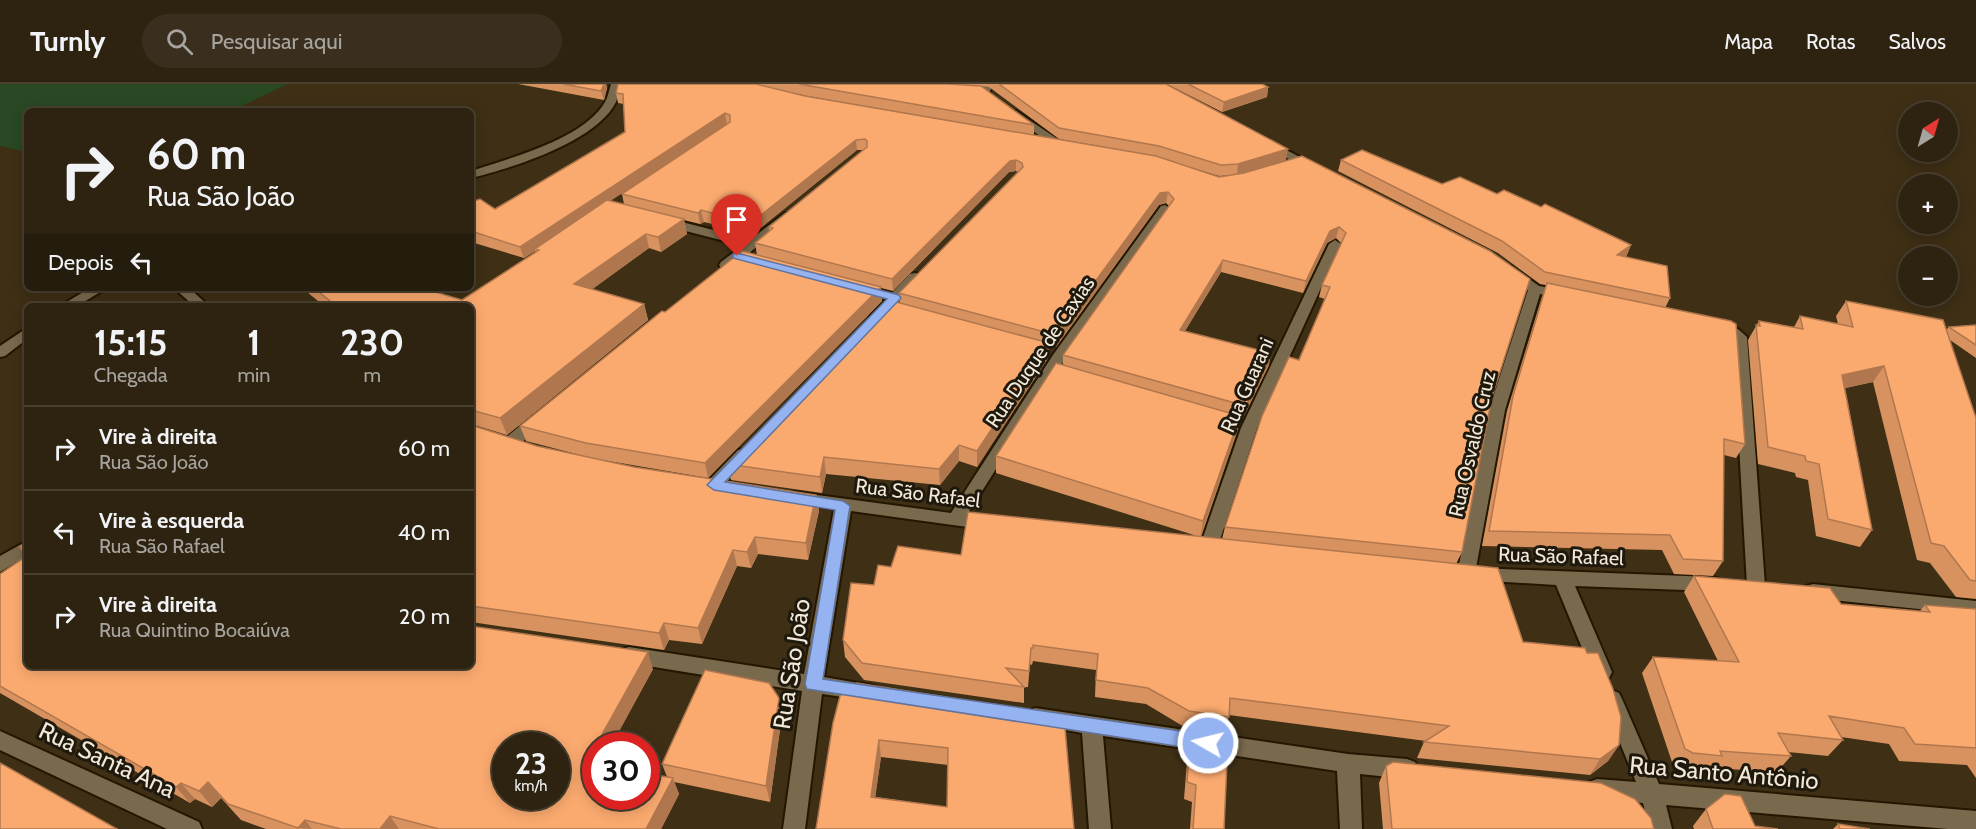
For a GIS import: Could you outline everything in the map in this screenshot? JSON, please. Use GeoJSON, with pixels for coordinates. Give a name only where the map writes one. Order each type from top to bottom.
{"type":"FeatureCollection","features":[{"type":"Feature","properties":{"kind":"street"},"geometry":{"type":"LineString","coordinates":[[474,174],[557,142],[598,119],[610,105],[616,84]]}},
{"type":"Feature","properties":{"kind":"street"},"geometry":{"type":"LineString","coordinates":[[974,90],[993,94],[1063,145],[1035,140]]}},
{"type":"Feature","properties":{"kind":"street"},"geometry":{"type":"LineString","coordinates":[[1253,136],[1331,177]]}},
{"type":"Feature","properties":{"kind":"street"},"geometry":{"type":"LineString","coordinates":[[1280,168],[1301,162]]}},
{"type":"Feature","properties":{"kind":"street"},"geometry":{"type":"LineString","coordinates":[[712,277],[743,258],[752,244],[798,206]]}},
{"type":"Feature","properties":{"kind":"street","name":"Rua Duque de Caxias"},"geometry":{"type":"LineString","coordinates":[[955,520],[1056,373],[1055,354],[1165,209]]}},
{"type":"Feature","properties":{"kind":"street"},"geometry":{"type":"LineString","coordinates":[[650,218],[752,244]]}},
{"type":"Feature","properties":{"kind":"street","name":"Rua Guarani"},"geometry":{"type":"LineString","coordinates":[[1232,549],[1203,546],[1243,427],[1335,244]]}},
{"type":"Feature","properties":{"kind":"street"},"geometry":{"type":"LineString","coordinates":[[1499,262],[1535,289],[1581,299]]}},
{"type":"Feature","properties":{"kind":"street"},"geometry":{"type":"LineString","coordinates":[[869,324],[927,266]]}},
{"type":"Feature","properties":{"kind":"street"},"geometry":{"type":"LineString","coordinates":[[850,286],[890,303],[907,314]]}},
{"type":"Feature","properties":{"kind":"street","name":"Rua Osvaldo Cruz"},"geometry":{"type":"LineString","coordinates":[[1460,574],[1497,410],[1535,289]]}},
{"type":"Feature","properties":{"kind":"street"},"geometry":{"type":"LineString","coordinates":[[72,303],[94,291]]}},
{"type":"Feature","properties":{"kind":"street"},"geometry":{"type":"LineString","coordinates":[[184,291],[198,303]]}},
{"type":"Feature","properties":{"kind":"street"},"geometry":{"type":"LineString","coordinates":[[1705,326],[1739,336],[1756,586]]}},
{"type":"Feature","properties":{"kind":"street"},"geometry":{"type":"LineString","coordinates":[[0,353],[24,334]]}},
{"type":"Feature","properties":{"kind":"street"},"geometry":{"type":"LineString","coordinates":[[490,437],[517,447],[554,407]]}},
{"type":"Feature","properties":{"kind":"street"},"geometry":{"type":"LineString","coordinates":[[714,485],[755,443]]}},
{"type":"Feature","properties":{"kind":"street"},"geometry":{"type":"LineString","coordinates":[[693,482],[738,489]]}},
{"type":"Feature","properties":{"kind":"street","name":"Rua São Rafael"},"geometry":{"type":"LineString","coordinates":[[773,495],[843,506],[1011,526]]}},
{"type":"Feature","properties":{"kind":"street","name":"Rua São João"},"geometry":{"type":"LineString","coordinates":[[794,829],[813,684],[843,506]]}},
{"type":"Feature","properties":{"kind":"street"},"geometry":{"type":"LineString","coordinates":[[0,565],[24,549]]}},
{"type":"Feature","properties":{"kind":"street","name":"Rua São Rafael"},"geometry":{"type":"LineString","coordinates":[[1460,574],[1756,586],[1976,608]]}},
{"type":"Feature","properties":{"kind":"street"},"geometry":{"type":"LineString","coordinates":[[1563,579],[1652,795],[1661,829]]}},
{"type":"Feature","properties":{"kind":"street"},"geometry":{"type":"LineString","coordinates":[[613,653],[895,696]]}},
{"type":"Feature","properties":{"kind":"street"},"geometry":{"type":"LineString","coordinates":[[1011,714],[1348,763],[1430,772]]}},
{"type":"Feature","properties":{"kind":"street"},"geometry":{"type":"LineString","coordinates":[[1092,726],[1100,829]]}},
{"type":"Feature","properties":{"kind":"street","name":"Rua Santa Ana"},"geometry":{"type":"LineString","coordinates":[[0,740],[190,829]]}},
{"type":"Feature","properties":{"kind":"street"},"geometry":{"type":"LineString","coordinates":[[1348,763],[1351,829]]}},
{"type":"Feature","properties":{"kind":"street","name":"Rua Santo Antônio"},"geometry":{"type":"LineString","coordinates":[[1582,787],[1652,795],[1976,821]]}},
{"type":"Feature","properties":{"kind":"green space"},"geometry":{"type":"Polygon","coordinates":[[[0,84],[288,84],[237,108],[24,108],[24,151],[0,146],[0,84]]]}},
{"type":"Feature","properties":{"kind":"building"},"geometry":{"type":"Polygon","coordinates":[[[563,84],[604,84],[601,91],[563,84]]]}},
{"type":"Feature","properties":{"kind":"building"},"geometry":{"type":"Polygon","coordinates":[[[618,84],[756,84],[805,96],[1156,156],[1219,177],[1244,173],[1302,156],[1490,251],[1530,279],[1492,397],[1462,552],[1225,527],[1262,416],[1289,357],[1299,360],[1330,287],[1322,285],[1346,233],[1339,227],[1330,231],[1306,281],[1223,260],[1180,330],[1271,353],[1246,406],[1063,355],[1174,199],[1168,192],[1160,193],[1056,335],[899,293],[1023,167],[1022,163],[1016,160],[1010,161],[892,279],[755,243],[773,228],[769,227],[867,147],[865,139],[856,140],[751,223],[701,210],[698,213],[622,194],[730,122],[730,115],[725,113],[520,247],[474,232],[474,201],[480,199],[495,209],[625,132],[623,94],[616,93],[618,84]]]}},
{"type":"Feature","properties":{"kind":"building"},"geometry":{"type":"Polygon","coordinates":[[[799,84],[981,86],[1034,125],[799,84]]]}},
{"type":"Feature","properties":{"kind":"building"},"geometry":{"type":"Polygon","coordinates":[[[999,84],[1166,84],[1288,149],[1238,164],[1221,165],[1159,146],[1059,128],[999,84]]]}},
{"type":"Feature","properties":{"kind":"building"},"geometry":{"type":"Polygon","coordinates":[[[1188,84],[1262,84],[1268,87],[1224,102],[1188,84]]]}},
{"type":"Feature","properties":{"kind":"building"},"geometry":{"type":"Polygon","coordinates":[[[1362,150],[1442,184],[1460,177],[1497,194],[1504,190],[1541,207],[1545,204],[1631,245],[1617,255],[1667,266],[1670,298],[1545,272],[1502,241],[1341,160],[1362,150]]]}},
{"type":"Feature","properties":{"kind":"building"},"geometry":{"type":"Polygon","coordinates":[[[607,200],[684,219],[658,237],[646,234],[574,284],[644,304],[500,418],[474,411],[474,303],[326,303],[330,301],[318,291],[432,291],[462,300],[539,250],[535,249],[607,200]]]}},
{"type":"Feature","properties":{"kind":"building"},"geometry":{"type":"Polygon","coordinates":[[[742,251],[881,287],[705,463],[586,443],[520,426],[662,311],[665,312],[742,251]]]}},
{"type":"Feature","properties":{"kind":"building"},"geometry":{"type":"Polygon","coordinates":[[[1547,283],[1731,321],[1736,324],[1745,444],[1724,439],[1723,561],[1683,559],[1670,535],[1489,531],[1513,396],[1547,283]]]}},
{"type":"Feature","properties":{"kind":"building"},"geometry":{"type":"Polygon","coordinates":[[[889,300],[1049,343],[977,451],[959,445],[939,469],[824,457],[820,477],[727,464],[889,300]]]}},
{"type":"Feature","properties":{"kind":"building"},"geometry":{"type":"Polygon","coordinates":[[[1846,301],[1943,320],[1976,418],[1976,581],[1970,580],[1944,546],[1931,543],[1884,366],[1842,375],[1872,530],[1828,519],[1819,464],[1806,461],[1805,456],[1768,447],[1756,325],[1760,326],[1759,321],[1803,329],[1800,316],[1853,327],[1846,301]]]}},
{"type":"Feature","properties":{"kind":"building"},"geometry":{"type":"Polygon","coordinates":[[[1976,325],[1976,345],[1949,327],[1976,325]]]}},
{"type":"Feature","properties":{"kind":"building"},"geometry":{"type":"Polygon","coordinates":[[[1056,363],[1240,416],[1203,521],[996,456],[1056,363]]]}},
{"type":"Feature","properties":{"kind":"building"},"geometry":{"type":"Polygon","coordinates":[[[474,426],[537,446],[634,467],[816,495],[806,543],[755,537],[747,552],[733,550],[698,628],[664,623],[659,633],[474,606],[474,426]]]}},
{"type":"Feature","properties":{"kind":"building"},"geometry":{"type":"Polygon","coordinates":[[[968,512],[1498,568],[1523,642],[1585,648],[1587,653],[1598,653],[1613,689],[1621,717],[1619,745],[1600,759],[1424,742],[1449,726],[1230,698],[1229,717],[1189,711],[1148,688],[1096,680],[1098,654],[1033,645],[1029,671],[1006,668],[1024,687],[862,663],[843,640],[851,583],[874,585],[878,565],[891,567],[898,546],[961,555],[968,512]]]}},
{"type":"Feature","properties":{"kind":"building"},"geometry":{"type":"Polygon","coordinates":[[[24,558],[24,669],[474,669],[474,626],[648,652],[603,732],[582,732],[582,810],[656,810],[646,829],[439,829],[390,816],[380,829],[341,829],[305,820],[298,828],[228,804],[208,782],[199,791],[181,783],[176,787],[0,686],[0,574],[24,558]]]}},
{"type":"Feature","properties":{"kind":"building"},"geometry":{"type":"Polygon","coordinates":[[[1694,576],[1830,588],[1841,604],[1930,612],[1925,605],[1976,609],[1976,748],[1915,744],[1904,728],[1829,716],[1843,740],[1778,733],[1791,756],[1720,751],[1722,756],[1693,753],[1685,749],[1653,657],[1739,662],[1694,576]]]}},
{"type":"Feature","properties":{"kind":"building"},"geometry":{"type":"Polygon","coordinates":[[[705,670],[769,683],[779,698],[766,786],[662,764],[705,670]]]}},
{"type":"Feature","properties":{"kind":"building"},"geometry":{"type":"Polygon","coordinates":[[[857,683],[1051,714],[1065,728],[1074,829],[816,829],[833,723],[840,696],[857,683]],[[879,740],[871,797],[947,807],[948,748],[879,740]]]}},
{"type":"Feature","properties":{"kind":"building"},"geometry":{"type":"Polygon","coordinates":[[[1191,733],[1228,739],[1224,829],[1193,829],[1196,785],[1187,782],[1191,733]]]}},
{"type":"Feature","properties":{"kind":"building"},"geometry":{"type":"Polygon","coordinates":[[[1393,762],[1601,783],[1635,799],[1651,818],[1654,829],[1392,829],[1386,766],[1393,762]]]}},
{"type":"Feature","properties":{"kind":"building"},"geometry":{"type":"Polygon","coordinates":[[[0,763],[117,829],[0,829],[0,763]]]}},
{"type":"Feature","properties":{"kind":"building"},"geometry":{"type":"Polygon","coordinates":[[[660,776],[673,778],[660,803],[660,776]]]}},
{"type":"Feature","properties":{"kind":"building"},"geometry":{"type":"Polygon","coordinates":[[[1725,794],[1741,796],[1755,826],[1778,829],[1713,829],[1706,809],[1725,794]]]}},
{"type":"Feature","properties":{"kind":"building"},"geometry":{"type":"Polygon","coordinates":[[[1838,824],[1870,829],[1840,829],[1838,824]]]}},
{"type":"Feature","properties":{"kind":"route"},"geometry":{"type":"LineString","coordinates":[[737,256],[895,298],[714,485],[843,506],[813,684],[1208,743]]}}]}
